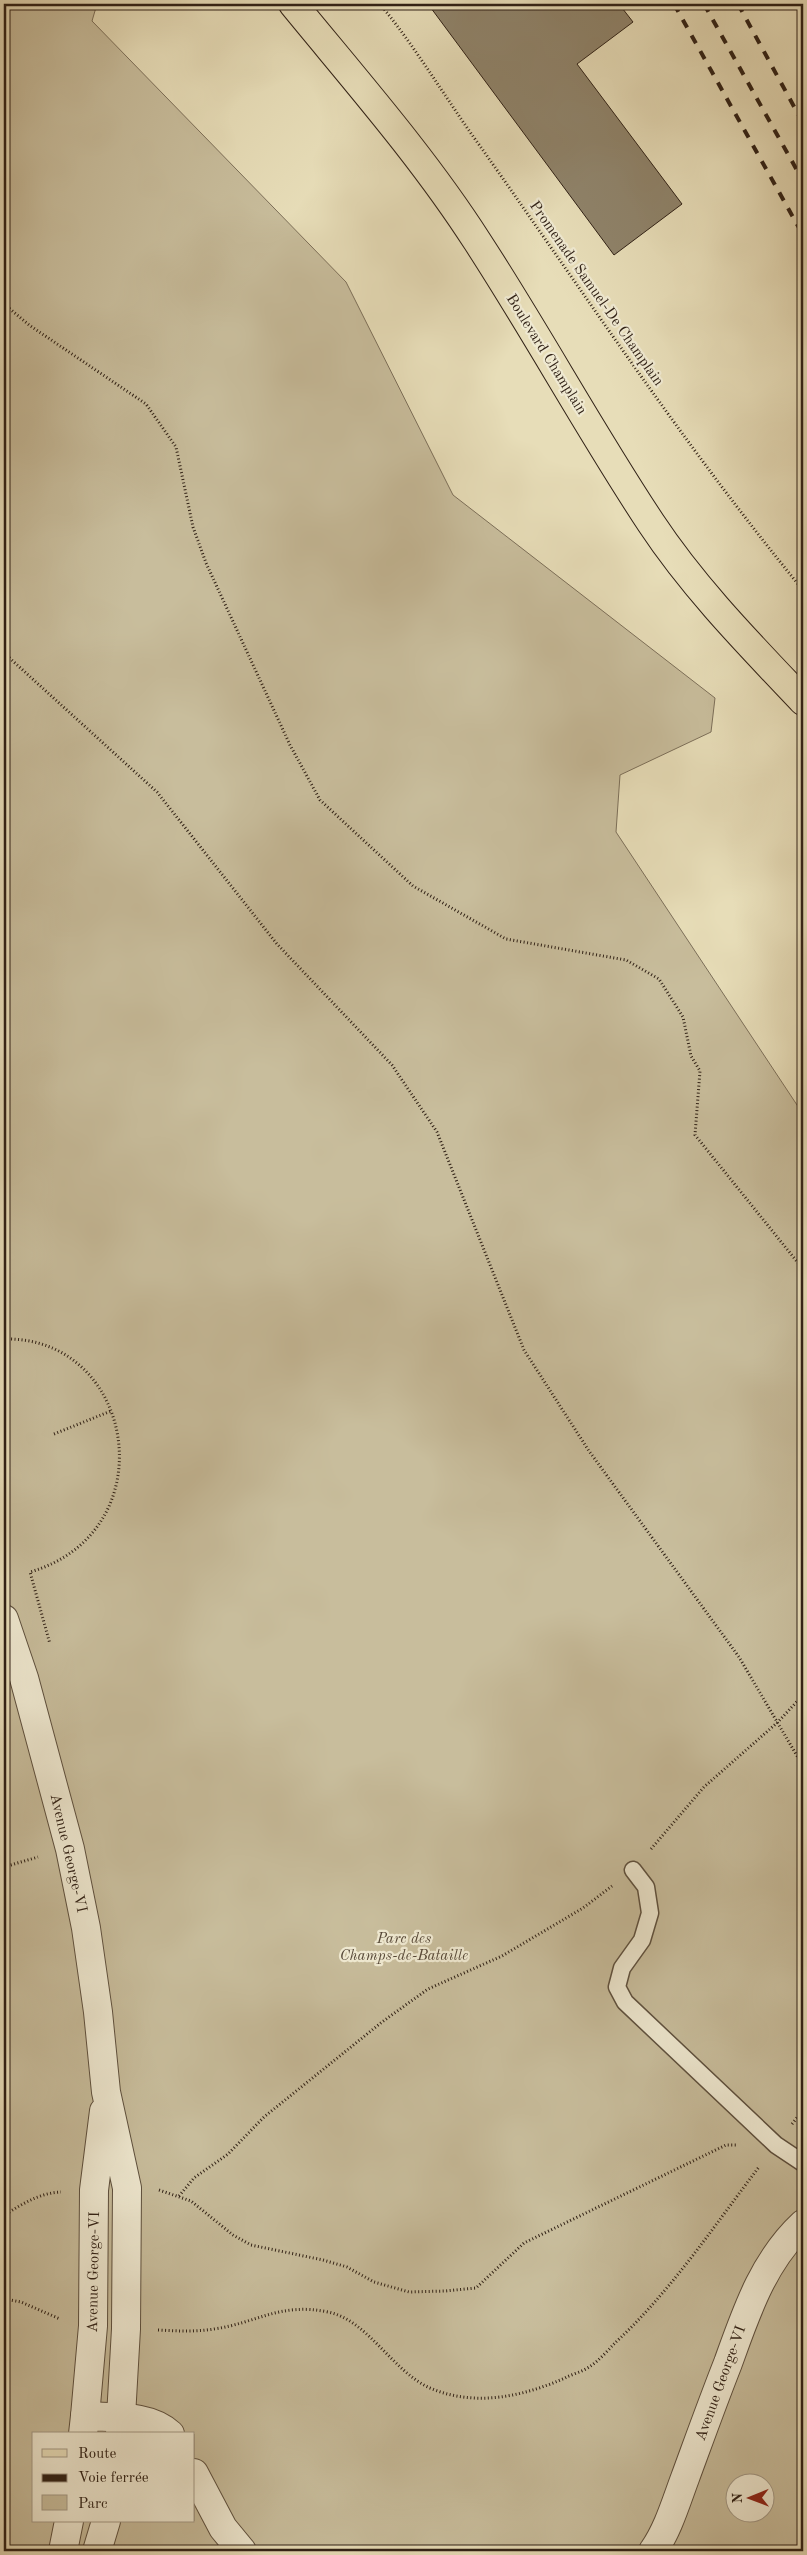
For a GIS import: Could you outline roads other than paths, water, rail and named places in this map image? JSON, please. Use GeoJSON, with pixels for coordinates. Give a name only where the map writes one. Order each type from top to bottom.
{"type":"FeatureCollection","features":[{"type":"Feature","properties":{"kind":"main road","name":"Boulevard Champlain"},"geometry":{"type":"LineString","coordinates":[[293,4],[419,160],[476,240],[651,523],[685,570],[735,630],[803,701]]}},
{"type":"Feature","properties":{"kind":"street","name":"Avenue George-VI"},"geometry":{"type":"LineString","coordinates":[[4,1619],[26,1687],[70,1849],[89,1947],[106,2092],[127,2188],[126,2329],[121,2427]]}},
{"type":"Feature","properties":{"kind":"street","name":"Avenue George-VI"},"geometry":{"type":"LineString","coordinates":[[106,2092],[94,2190],[93,2326],[84,2425],[121,2427],[146,2421],[157,2424],[167,2432]]}},
{"type":"Feature","properties":{"kind":"street","name":"Avenue George-VI"},"geometry":{"type":"LineString","coordinates":[[653,2551],[678,2497],[748,2307],[767,2268],[786,2239],[803,2224]]}},
{"type":"Feature","properties":{"kind":"street"},"geometry":{"type":"LineString","coordinates":[[195,2475],[223,2528],[242,2551]]}},
{"type":"Feature","properties":{"kind":"street"},"geometry":{"type":"LineString","coordinates":[[195,2514],[223,2528]]}},
{"type":"Feature","properties":{"kind":"street"},"geometry":{"type":"LineString","coordinates":[[63,2551],[69,2522]]}},
{"type":"Feature","properties":{"kind":"street"},"geometry":{"type":"LineString","coordinates":[[97,2551],[106,2522]]}},
{"type":"Feature","properties":{"kind":"lane"},"geometry":{"type":"LineString","coordinates":[[633,1870],[646,1887],[650,1912],[642,1940],[622,1968],[617,1987],[625,2002],[776,2145],[803,2163]]}},
{"type":"Feature","properties":{"kind":"railway"},"geometry":{"type":"LineString","coordinates":[[674,4],[803,235]]}},
{"type":"Feature","properties":{"kind":"railway"},"geometry":{"type":"LineString","coordinates":[[704,4],[803,181]]}},
{"type":"Feature","properties":{"kind":"railway"},"geometry":{"type":"LineString","coordinates":[[738,4],[803,123]]}},
{"type":"Feature","properties":{"kind":"park label","name":"Parc des Champs-de-Bataille"},"geometry":{"type":"Point","coordinates":[404,1946]}}]}
